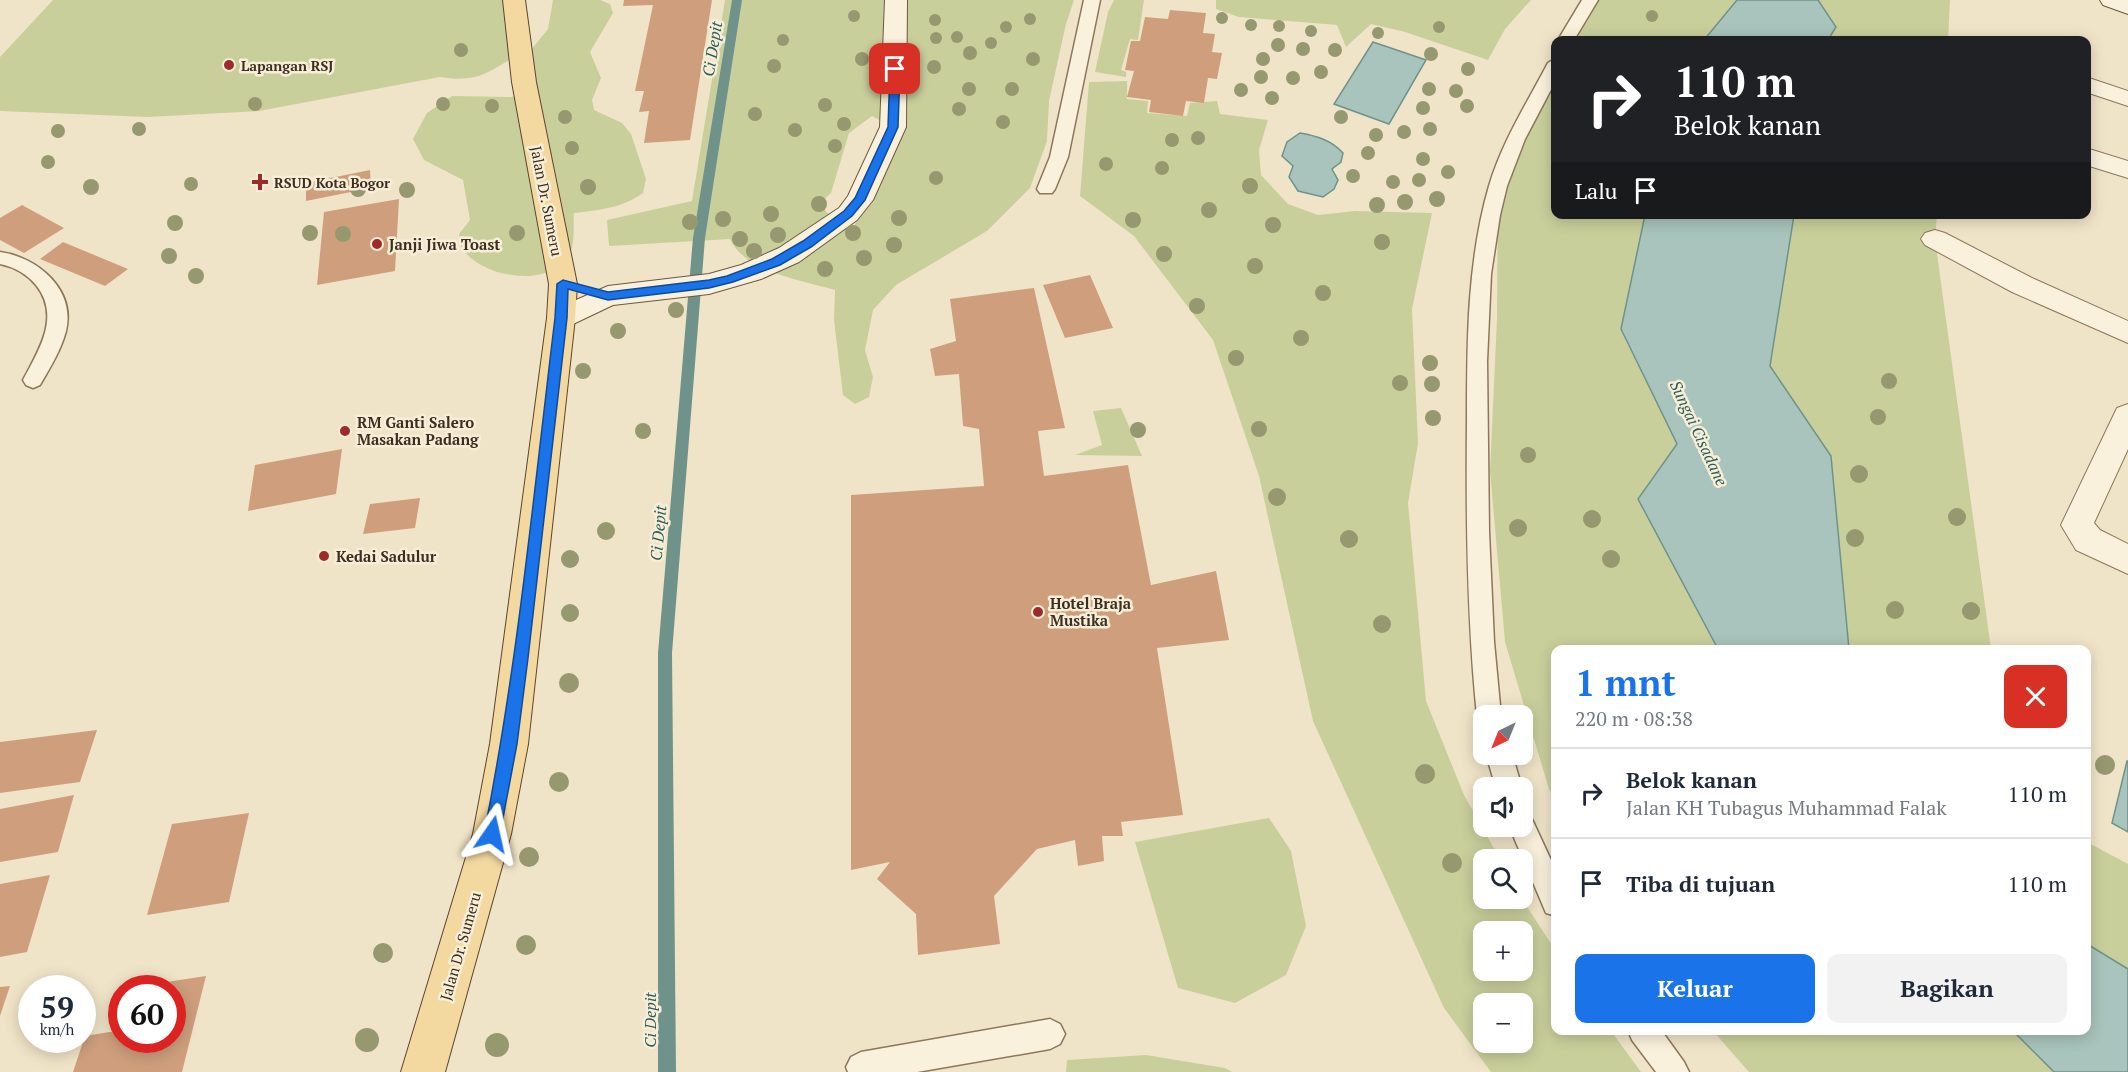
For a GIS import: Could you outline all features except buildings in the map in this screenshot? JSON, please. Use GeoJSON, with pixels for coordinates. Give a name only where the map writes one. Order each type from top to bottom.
{"type":"FeatureCollection","features":[{"type":"Feature","properties":{"kind":"main road","name":"Jalan Dr. Sumeru"},"geometry":{"type":"LineString","coordinates":[[423,1072],[492,834],[509,744],[561,318],[563,284],[524,82],[514,0]]}},
{"type":"Feature","properties":{"kind":"main road"},"geometry":{"type":"LineString","coordinates":[[561,318],[608,296],[709,284],[751,272],[789,255],[848,214],[860,200],[893,127],[896,0]]}},
{"type":"Feature","properties":{"kind":"main road"},"geometry":{"type":"LineString","coordinates":[[2111,0],[2128,7]]}},
{"type":"Feature","properties":{"kind":"main road"},"geometry":{"type":"LineString","coordinates":[[2091,86],[2128,99]]}},
{"type":"Feature","properties":{"kind":"main road"},"geometry":{"type":"LineString","coordinates":[[2091,158],[2128,170]]}},
{"type":"Feature","properties":{"kind":"main road"},"geometry":{"type":"LineString","coordinates":[[1935,239],[2022,285],[2128,333]]}},
{"type":"Feature","properties":{"kind":"main road"},"geometry":{"type":"LineString","coordinates":[[563,284],[608,296]]}},
{"type":"Feature","properties":{"kind":"main road"},"geometry":{"type":"LineString","coordinates":[[2128,416],[2077,525],[2088,540],[2128,560]]}},
{"type":"Feature","properties":{"kind":"lane"},"geometry":{"type":"LineString","coordinates":[[1046,189],[1059,157],[1092,0]]}},
{"type":"Feature","properties":{"kind":"lane"},"geometry":{"type":"LineString","coordinates":[[1568,36],[1590,0]]}},
{"type":"Feature","properties":{"kind":"lane"},"geometry":{"type":"LineString","coordinates":[[1488,705],[1480,637],[1476,542],[1478,297],[1486,234],[1498,184],[1514,146],[1551,73]]}},
{"type":"Feature","properties":{"kind":"lane"},"geometry":{"type":"LineString","coordinates":[[0,258],[16,260],[38,275],[54,294],[57,303],[58,327],[33,380]]}},
{"type":"Feature","properties":{"kind":"lane"},"geometry":{"type":"LineString","coordinates":[[1527,837],[1551,892]]}},
{"type":"Feature","properties":{"kind":"lane"},"geometry":{"type":"LineString","coordinates":[[861,1067],[1050,1034]]}},
{"type":"Feature","properties":{"kind":"lane"},"geometry":{"type":"LineString","coordinates":[[1646,1035],[1674,1072]]}},
{"type":"Feature","properties":{"kind":"green space","name":"Lapangan RSJ"},"geometry":{"type":"Polygon","coordinates":[[[53,0],[516,0],[518,55],[482,75],[464,79],[440,77],[259,111],[148,117],[0,111],[0,57],[53,0]]]}},
{"type":"Feature","properties":{"kind":"green space"},"geometry":{"type":"Polygon","coordinates":[[[553,0],[600,0],[610,4],[613,13],[590,52],[601,78],[592,100],[594,110],[622,123],[631,134],[646,179],[643,193],[627,202],[574,213],[572,247],[563,263],[550,271],[518,276],[485,267],[471,259],[462,248],[459,234],[470,220],[463,180],[424,160],[413,139],[427,113],[452,96],[511,97],[531,92],[522,61],[548,29],[553,0]]]}},
{"type":"Feature","properties":{"kind":"green space"},"geometry":{"type":"Polygon","coordinates":[[[725,0],[1074,0],[1066,24],[1049,101],[1047,141],[1030,188],[987,231],[896,285],[873,310],[865,350],[873,377],[869,397],[855,404],[843,395],[834,320],[835,290],[792,279],[761,267],[748,260],[730,239],[609,246],[607,220],[692,201],[725,0]],[[893,33],[876,61],[886,81],[893,33]],[[872,116],[849,133],[831,193],[819,204],[836,222],[854,227],[892,127],[872,116]]]}},
{"type":"Feature","properties":{"kind":"green space"},"geometry":{"type":"Polygon","coordinates":[[[1114,0],[1144,0],[1138,40],[1130,39],[1121,70],[1126,72],[1126,77],[1095,72],[1108,12],[1114,0]]]}},
{"type":"Feature","properties":{"kind":"green space"},"geometry":{"type":"Polygon","coordinates":[[[1216,0],[1531,0],[1505,29],[1488,60],[1405,32],[1371,24],[1346,47],[1337,25],[1239,17],[1216,9],[1216,0]]]}},
{"type":"Feature","properties":{"kind":"green space"},"geometry":{"type":"Polygon","coordinates":[[[1590,0],[1737,0],[1707,36],[1569,36],[1590,0]]]}},
{"type":"Feature","properties":{"kind":"green space"},"geometry":{"type":"Polygon","coordinates":[[[1818,0],[1950,0],[1948,36],[1830,36],[1835,28],[1818,0]]]}},
{"type":"Feature","properties":{"kind":"green space"},"geometry":{"type":"Polygon","coordinates":[[[1551,71],[1551,219],[1644,219],[1621,329],[1677,444],[1638,499],[1716,645],[1551,645],[1551,793],[1533,736],[1533,705],[1524,705],[1505,642],[1490,471],[1497,319],[1498,184],[1551,71]]]}},
{"type":"Feature","properties":{"kind":"green space"},"geometry":{"type":"Polygon","coordinates":[[[1127,81],[1127,99],[1148,101],[1147,113],[1187,116],[1190,103],[1217,101],[1220,114],[1268,120],[1259,150],[1261,175],[1288,204],[1318,215],[1355,211],[1432,213],[1412,309],[1418,443],[1408,503],[1426,701],[1464,795],[1473,811],[1473,837],[1488,837],[1494,849],[1473,849],[1473,909],[1528,909],[1551,944],[1551,1035],[1614,1035],[1641,1072],[1491,1072],[1477,1053],[1533,1053],[1533,993],[1473,993],[1473,1047],[1444,1008],[1313,721],[1259,476],[1213,340],[1134,236],[1080,196],[1089,82],[1127,81]]]}},
{"type":"Feature","properties":{"kind":"green space"},"geometry":{"type":"Polygon","coordinates":[[[1792,219],[1937,219],[1935,239],[1990,645],[1849,645],[1831,456],[1770,366],[1792,219]]]}},
{"type":"Feature","properties":{"kind":"green space"},"geometry":{"type":"Polygon","coordinates":[[[1121,408],[1142,456],[1075,455],[1102,445],[1093,411],[1121,408]]]}},
{"type":"Feature","properties":{"kind":"green space"},"geometry":{"type":"Polygon","coordinates":[[[1269,818],[1291,851],[1306,926],[1286,975],[1235,1003],[1178,988],[1135,842],[1269,818]]]}},
{"type":"Feature","properties":{"kind":"green space"},"geometry":{"type":"Polygon","coordinates":[[[2091,844],[2128,864],[2128,969],[2091,946],[2091,844]]]}},
{"type":"Feature","properties":{"kind":"green space"},"geometry":{"type":"Polygon","coordinates":[[[1717,1035],[2017,1035],[2054,1072],[1749,1072],[1717,1035]]]}},
{"type":"Feature","properties":{"kind":"green space"},"geometry":{"type":"Polygon","coordinates":[[[1146,1055],[1225,1068],[1232,1072],[1066,1072],[1067,1060],[1146,1055]]]}},
{"type":"Feature","properties":{"kind":"water"},"geometry":{"type":"Polygon","coordinates":[[[1737,0],[1818,0],[1836,27],[1830,36],[1707,36],[1737,0]]]}},
{"type":"Feature","properties":{"kind":"water"},"geometry":{"type":"Polygon","coordinates":[[[1373,42],[1426,60],[1389,124],[1334,104],[1373,42]]]}},
{"type":"Feature","properties":{"kind":"water"},"geometry":{"type":"Polygon","coordinates":[[[1300,133],[1323,139],[1343,153],[1341,162],[1332,169],[1338,180],[1334,189],[1323,197],[1298,191],[1289,177],[1293,166],[1282,156],[1287,142],[1300,133]]]}},
{"type":"Feature","properties":{"kind":"water","name":"Sungai Cisadane"},"geometry":{"type":"Polygon","coordinates":[[[1644,219],[1793,219],[1770,366],[1831,456],[1849,645],[1716,645],[1638,499],[1677,444],[1621,329],[1644,219]]]}},
{"type":"Feature","properties":{"kind":"water"},"geometry":{"type":"Polygon","coordinates":[[[2128,761],[2128,832],[2112,823],[2128,761]]]}},
{"type":"Feature","properties":{"kind":"water"},"geometry":{"type":"Polygon","coordinates":[[[2091,946],[2128,969],[2128,1072],[2054,1072],[2017,1035],[2091,1035],[2091,946]]]}},
{"type":"Feature","properties":{"kind":"waterway","name":"Ci Depit"},"geometry":{"type":"LineString","coordinates":[[667,1072],[665,653],[699,238],[737,0]]}},
{"type":"Feature","properties":{"kind":"place","name":"Lapangan RSJ"},"geometry":{"type":"Point","coordinates":[229,65]}},
{"type":"Feature","properties":{"kind":"place","name":"RSUD Kota Bogor"},"geometry":{"type":"Point","coordinates":[260,182]}},
{"type":"Feature","properties":{"kind":"place","name":"Janji Jiwa Toast"},"geometry":{"type":"Point","coordinates":[377,244]}},
{"type":"Feature","properties":{"kind":"place","name":"RM Ganti Salero Masakan Padang"},"geometry":{"type":"Point","coordinates":[345,431]}},
{"type":"Feature","properties":{"kind":"place","name":"Kedai Sadulur"},"geometry":{"type":"Point","coordinates":[324,556]}},
{"type":"Feature","properties":{"kind":"place","name":"Hotel Braja Mustika"},"geometry":{"type":"Point","coordinates":[1038,612]}},
{"type":"Feature","properties":{"kind":"route"},"geometry":{"type":"LineString","coordinates":[[492,834],[509,744],[521,658],[561,318],[563,284],[608,296],[709,284],[729,280],[776,262],[807,244],[848,214],[860,200],[893,127],[895,69]]}}]}
